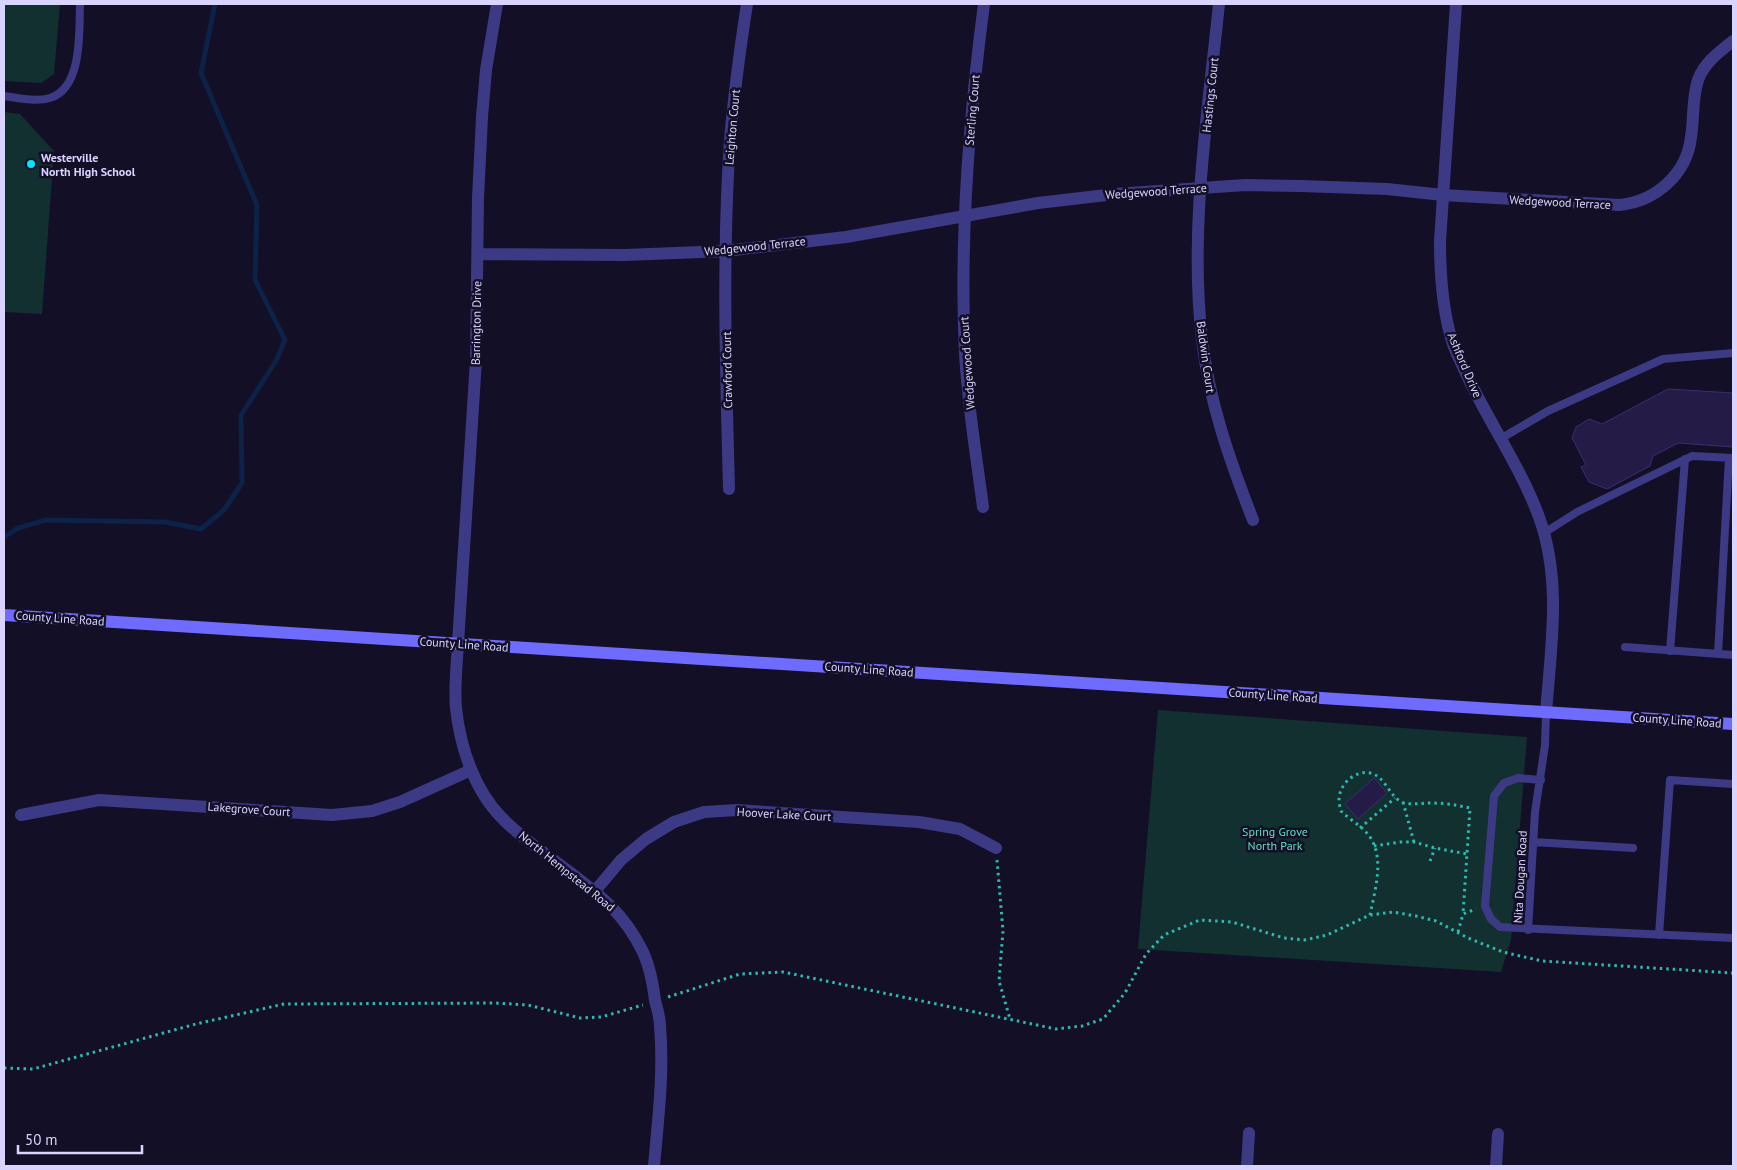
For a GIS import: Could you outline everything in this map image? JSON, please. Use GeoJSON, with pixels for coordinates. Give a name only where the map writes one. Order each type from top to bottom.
{"type":"FeatureCollection","features":[{"type":"Feature","properties":{"kind":"main road","name":"County Line Road"},"geometry":{"type":"LineString","coordinates":[[4,615],[1733,724]]}},
{"type":"Feature","properties":{"kind":"street","name":"Barrington Drive"},"geometry":{"type":"LineString","coordinates":[[458,643],[476,360],[478,198],[482,117],[486,70],[497,4]]}},
{"type":"Feature","properties":{"kind":"street","name":"Leighton Court"},"geometry":{"type":"LineString","coordinates":[[726,250],[730,140],[747,4]]}},
{"type":"Feature","properties":{"kind":"street","name":"Sterling Court"},"geometry":{"type":"LineString","coordinates":[[966,217],[969,134],[984,4]]}},
{"type":"Feature","properties":{"kind":"street","name":"Hastings Court"},"geometry":{"type":"LineString","coordinates":[[1201,187],[1219,4]]}},
{"type":"Feature","properties":{"kind":"street","name":"Ashford Drive"},"geometry":{"type":"LineString","coordinates":[[1456,4],[1442,195],[1440,274],[1444,309],[1452,343],[1473,389],[1526,486],[1544,533],[1554,592],[1546,712]]}},
{"type":"Feature","properties":{"kind":"street","name":"Wedgewood Terrace"},"geometry":{"type":"LineString","coordinates":[[478,254],[625,255],[726,250],[846,237],[1038,204],[1115,194],[1201,187],[1301,186],[1387,189],[1442,195],[1620,205],[1647,198],[1663,188],[1675,175],[1686,159],[1691,140],[1698,79],[1718,53],[1733,41]]}},
{"type":"Feature","properties":{"kind":"street","name":"Baldwin Court"},"geometry":{"type":"LineString","coordinates":[[1201,187],[1198,284],[1202,339],[1217,420],[1230,463],[1253,520]]}},
{"type":"Feature","properties":{"kind":"street","name":"Wedgewood Court"},"geometry":{"type":"LineString","coordinates":[[966,217],[964,234],[964,336],[968,395],[983,507]]}},
{"type":"Feature","properties":{"kind":"street","name":"Crawford Court"},"geometry":{"type":"LineString","coordinates":[[726,250],[729,489]]}},
{"type":"Feature","properties":{"kind":"street","name":"North Hempstead Road"},"geometry":{"type":"LineString","coordinates":[[458,643],[456,708],[471,770],[482,792],[501,817],[526,839],[595,891],[615,909],[626,922],[643,953],[656,1001],[660,1024],[662,1059],[654,1166]]}},
{"type":"Feature","properties":{"kind":"street","name":"Lakegrove Court"},"geometry":{"type":"LineString","coordinates":[[21,815],[99,800],[332,815],[372,811],[400,802],[471,770]]}},
{"type":"Feature","properties":{"kind":"street","name":"Hoover Lake Court"},"geometry":{"type":"LineString","coordinates":[[595,891],[621,860],[646,838],[674,822],[704,812],[737,810],[919,822],[960,829],[996,848]]}},
{"type":"Feature","properties":{"kind":"street"},"geometry":{"type":"LineString","coordinates":[[1247,1166],[1249,1133]]}},
{"type":"Feature","properties":{"kind":"street"},"geometry":{"type":"LineString","coordinates":[[1496,1166],[1498,1134]]}},
{"type":"Feature","properties":{"kind":"lane"},"geometry":{"type":"LineString","coordinates":[[4,96],[37,99],[51,98],[68,83],[76,66],[80,4]]}},
{"type":"Feature","properties":{"kind":"lane"},"geometry":{"type":"LineString","coordinates":[[1500,439],[1548,411],[1663,359],[1733,353]]}},
{"type":"Feature","properties":{"kind":"lane"},"geometry":{"type":"LineString","coordinates":[[1544,533],[1577,512],[1692,456],[1731,458],[1718,654]]}},
{"type":"Feature","properties":{"kind":"lane"},"geometry":{"type":"LineString","coordinates":[[1670,650],[1685,460]]}},
{"type":"Feature","properties":{"kind":"lane"},"geometry":{"type":"LineString","coordinates":[[1625,648],[1733,654]]}},
{"type":"Feature","properties":{"kind":"lane","name":"Nita Dougan Road"},"geometry":{"type":"LineString","coordinates":[[1546,712],[1541,780],[1535,812],[1528,930],[1733,938]]}},
{"type":"Feature","properties":{"kind":"lane"},"geometry":{"type":"LineString","coordinates":[[1528,930],[1500,927],[1491,919],[1485,906],[1494,796],[1504,783],[1518,778],[1541,780]]}},
{"type":"Feature","properties":{"kind":"lane"},"geometry":{"type":"LineString","coordinates":[[1659,935],[1670,780],[1733,784]]}},
{"type":"Feature","properties":{"kind":"lane"},"geometry":{"type":"LineString","coordinates":[[1533,842],[1633,848]]}},
{"type":"Feature","properties":{"kind":"path"},"geometry":{"type":"LineString","coordinates":[[1370,915],[1378,870],[1374,846],[1366,832],[1341,811],[1339,799],[1348,779],[1360,772],[1372,773],[1384,782],[1395,798],[1403,802],[1449,804],[1470,808],[1463,914],[1458,932]]}},
{"type":"Feature","properties":{"kind":"path"},"geometry":{"type":"LineString","coordinates":[[1360,828],[1395,798]]}},
{"type":"Feature","properties":{"kind":"path"},"geometry":{"type":"LineString","coordinates":[[1403,802],[1414,842]]}},
{"type":"Feature","properties":{"kind":"path"},"geometry":{"type":"LineString","coordinates":[[1374,846],[1414,842],[1467,854]]}},
{"type":"Feature","properties":{"kind":"path"},"geometry":{"type":"LineString","coordinates":[[996,848],[1003,931],[999,981],[1010,1019]]}},
{"type":"Feature","properties":{"kind":"path"},"geometry":{"type":"LineString","coordinates":[[1430,860],[1435,848]]}},
{"type":"Feature","properties":{"kind":"path"},"geometry":{"type":"LineString","coordinates":[[1463,914],[1485,906]]}},
{"type":"Feature","properties":{"kind":"path"},"geometry":{"type":"LineString","coordinates":[[4,1068],[33,1069],[196,1024],[284,1004],[496,1003],[528,1005],[580,1018],[601,1017],[740,974],[783,972],[1056,1029],[1082,1026],[1103,1019],[1124,993],[1146,954],[1164,935],[1200,920],[1232,922],[1284,938],[1304,940],[1327,935],[1370,915],[1393,912],[1436,921],[1468,938],[1503,952],[1542,961],[1733,973]]}},
{"type":"Feature","properties":{"kind":"green space"},"geometry":{"type":"Polygon","coordinates":[[[4,4],[60,4],[54,74],[41,83],[4,81],[4,4]]]}},
{"type":"Feature","properties":{"kind":"green space"},"geometry":{"type":"Polygon","coordinates":[[[4,112],[20,114],[54,151],[42,314],[4,312],[4,112]]]}},
{"type":"Feature","properties":{"kind":"green space","name":"Spring Grove North Park"},"geometry":{"type":"Polygon","coordinates":[[[1158,710],[1527,737],[1511,940],[1501,972],[1138,949],[1158,710]]]}},
{"type":"Feature","properties":{"kind":"building"},"geometry":{"type":"Polygon","coordinates":[[[1668,389],[1733,393],[1733,447],[1678,443],[1653,456],[1650,466],[1607,489],[1589,482],[1581,467],[1586,465],[1572,438],[1576,427],[1589,419],[1602,424],[1668,389]]]}},
{"type":"Feature","properties":{"kind":"building"},"geometry":{"type":"Polygon","coordinates":[[[1374,778],[1387,793],[1358,819],[1345,804],[1374,778]]]}},
{"type":"Feature","properties":{"kind":"waterway"},"geometry":{"type":"LineString","coordinates":[[4,537],[18,528],[46,520],[165,522],[201,529],[224,510],[242,483],[241,415],[276,361],[285,340],[255,280],[257,205],[201,73],[215,4]]}},
{"type":"Feature","properties":{"kind":"place","name":"Westerville North High School"},"geometry":{"type":"Point","coordinates":[31,164]}}]}
